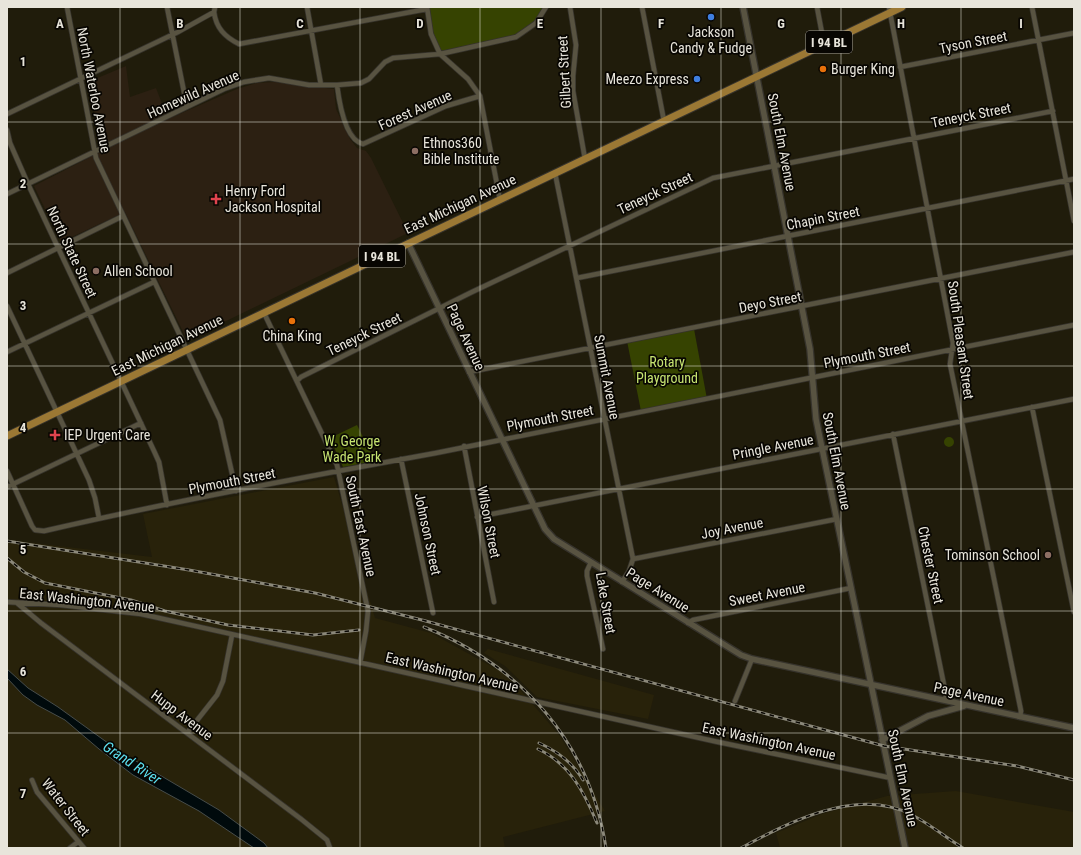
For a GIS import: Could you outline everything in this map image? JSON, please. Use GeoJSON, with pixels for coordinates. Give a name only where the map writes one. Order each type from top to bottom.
{"type":"FeatureCollection","features":[{"type":"Feature","properties":{"kind":"main road","name":"East Michigan Avenue"},"geometry":{"type":"LineString","coordinates":[[7,436],[757,77],[889,10],[902,7]]}},
{"type":"Feature","properties":{"kind":"street","name":"North Waterloo Avenue"},"geometry":{"type":"LineString","coordinates":[[67,7],[94,152],[222,426],[236,491]]}},
{"type":"Feature","properties":{"kind":"street"},"geometry":{"type":"LineString","coordinates":[[167,7],[187,107]]}},
{"type":"Feature","properties":{"kind":"street"},"geometry":{"type":"LineString","coordinates":[[307,7],[321,85]]}},
{"type":"Feature","properties":{"kind":"street","name":"Homewild Avenue"},"geometry":{"type":"LineString","coordinates":[[7,194],[224,89],[257,79],[269,78],[321,85],[361,83],[369,79],[385,62],[393,58],[440,54],[516,36],[536,23],[546,7]]}},
{"type":"Feature","properties":{"kind":"street","name":"Gilbert Street"},"geometry":{"type":"LineString","coordinates":[[570,7],[576,45],[573,92],[585,159]]}},
{"type":"Feature","properties":{"kind":"street"},"geometry":{"type":"LineString","coordinates":[[642,7],[664,121]]}},
{"type":"Feature","properties":{"kind":"street","name":"South Elm Avenue"},"geometry":{"type":"LineString","coordinates":[[743,7],[810,349],[815,413],[870,685],[905,848]]}},
{"type":"Feature","properties":{"kind":"street"},"geometry":{"type":"LineString","coordinates":[[817,7],[824,44]]}},
{"type":"Feature","properties":{"kind":"street"},"geometry":{"type":"LineString","coordinates":[[1032,7],[1074,221]]}},
{"type":"Feature","properties":{"kind":"street"},"geometry":{"type":"LineString","coordinates":[[7,114],[172,34],[214,9],[217,24],[226,36],[239,44],[312,32],[427,8],[431,34],[440,54],[468,79],[480,96],[500,200]]}},
{"type":"Feature","properties":{"kind":"street","name":"South Pleasant Street"},"geometry":{"type":"LineString","coordinates":[[889,10],[953,343],[950,364],[1021,711],[1020,717]]}},
{"type":"Feature","properties":{"kind":"street","name":"Tyson Street"},"geometry":{"type":"LineString","coordinates":[[900,68],[1074,33]]}},
{"type":"Feature","properties":{"kind":"street","name":"Forest Avenue"},"geometry":{"type":"LineString","coordinates":[[337,85],[340,109],[354,140],[360,143],[366,143],[446,106],[480,96]]}},
{"type":"Feature","properties":{"kind":"street","name":"Teneyck Street"},"geometry":{"type":"LineString","coordinates":[[297,381],[302,377],[570,246],[713,178],[1053,111]]}},
{"type":"Feature","properties":{"kind":"street","name":"North State Street"},"geometry":{"type":"LineString","coordinates":[[7,130],[10,144],[28,184],[159,462],[167,505]]}},
{"type":"Feature","properties":{"kind":"street","name":"Summit Avenue"},"geometry":{"type":"LineString","coordinates":[[555,173],[632,559]]}},
{"type":"Feature","properties":{"kind":"street","name":"Chapin Street"},"geometry":{"type":"LineString","coordinates":[[577,278],[1074,179]]}},
{"type":"Feature","properties":{"kind":"street"},"geometry":{"type":"LineString","coordinates":[[7,273],[123,216]]}},
{"type":"Feature","properties":{"kind":"street","name":"Page Avenue"},"geometry":{"type":"LineString","coordinates":[[408,243],[533,506],[545,529],[551,536],[688,623],[752,660],[1074,728]]}},
{"type":"Feature","properties":{"kind":"street","name":"Deyo Street"},"geometry":{"type":"LineString","coordinates":[[469,372],[1074,252]]}},
{"type":"Feature","properties":{"kind":"street"},"geometry":{"type":"LineString","coordinates":[[7,352],[154,282]]}},
{"type":"Feature","properties":{"kind":"street"},"geometry":{"type":"LineString","coordinates":[[7,306],[77,453],[94,493],[99,518]]}},
{"type":"Feature","properties":{"kind":"street","name":"South East Avenue"},"geometry":{"type":"LineString","coordinates":[[264,313],[337,465],[368,611],[360,663]]}},
{"type":"Feature","properties":{"kind":"street","name":"Plymouth Street"},"geometry":{"type":"LineString","coordinates":[[13,484],[32,526],[35,530],[44,531],[99,518],[1074,325]]}},
{"type":"Feature","properties":{"kind":"street","name":"Pringle Avenue"},"geometry":{"type":"LineString","coordinates":[[477,517],[1074,398]]}},
{"type":"Feature","properties":{"kind":"street"},"geometry":{"type":"LineString","coordinates":[[1032,407],[1074,612]]}},
{"type":"Feature","properties":{"kind":"street"},"geometry":{"type":"LineString","coordinates":[[7,487],[141,423]]}},
{"type":"Feature","properties":{"kind":"street","name":"Chester Street"},"geometry":{"type":"LineString","coordinates":[[893,434],[945,688],[945,700]]}},
{"type":"Feature","properties":{"kind":"street","name":"Wilson Street"},"geometry":{"type":"LineString","coordinates":[[464,446],[494,602]]}},
{"type":"Feature","properties":{"kind":"street","name":"Johnson Street"},"geometry":{"type":"LineString","coordinates":[[401,459],[433,613]]}},
{"type":"Feature","properties":{"kind":"street"},"geometry":{"type":"LineString","coordinates":[[7,471],[13,484]]}},
{"type":"Feature","properties":{"kind":"street","name":"Joy Avenue"},"geometry":{"type":"LineString","coordinates":[[632,559],[837,519]]}},
{"type":"Feature","properties":{"kind":"street"},"geometry":{"type":"LineString","coordinates":[[622,582],[629,571],[632,559]]}},
{"type":"Feature","properties":{"kind":"street","name":"Lake Street"},"geometry":{"type":"LineString","coordinates":[[591,562],[587,571],[603,649]]}},
{"type":"Feature","properties":{"kind":"street","name":"Sweet Avenue"},"geometry":{"type":"LineString","coordinates":[[688,623],[693,620],[851,588]]}},
{"type":"Feature","properties":{"kind":"street","name":"East Washington Avenue"},"geometry":{"type":"LineString","coordinates":[[7,602],[129,612],[703,739],[890,778]]}},
{"type":"Feature","properties":{"kind":"street","name":"Hupp Avenue"},"geometry":{"type":"LineString","coordinates":[[17,603],[301,819],[327,840],[330,848]]}},
{"type":"Feature","properties":{"kind":"street"},"geometry":{"type":"LineString","coordinates":[[188,733],[217,695],[223,681],[232,635]]}},
{"type":"Feature","properties":{"kind":"street"},"geometry":{"type":"LineString","coordinates":[[735,701],[752,660]]}},
{"type":"Feature","properties":{"kind":"street"},"geometry":{"type":"LineString","coordinates":[[882,740],[928,716],[967,705]]}},
{"type":"Feature","properties":{"kind":"street","name":"Water Street"},"geometry":{"type":"LineString","coordinates":[[32,780],[37,792],[84,848]]}},
{"type":"Feature","properties":{"kind":"street"},"geometry":{"type":"LineString","coordinates":[[70,848],[78,842]]}},
{"type":"Feature","properties":{"kind":"shaded area","name":"Henry Ford Jackson Hospital"},"geometry":{"type":"Polygon","coordinates":[[[126,66],[130,97],[156,88],[168,119],[237,89],[257,83],[274,82],[334,89],[336,109],[350,139],[357,148],[366,151],[371,158],[408,233],[187,340],[125,212],[61,242],[34,186],[102,151],[88,82],[126,66]]]}},
{"type":"Feature","properties":{"kind":"shaded area"},"geometry":{"type":"Polygon","coordinates":[[[334,477],[375,618],[431,633],[500,671],[517,686],[560,736],[605,811],[503,837],[505,848],[7,848],[7,540],[152,557],[143,514],[334,477]]]}},
{"type":"Feature","properties":{"kind":"shaded area"},"geometry":{"type":"Polygon","coordinates":[[[488,649],[654,695],[648,719],[537,697],[505,666],[484,653],[488,649]]]}},
{"type":"Feature","properties":{"kind":"shaded area"},"geometry":{"type":"Polygon","coordinates":[[[956,791],[1074,812],[1074,848],[780,848],[776,833],[822,814],[887,796],[956,791]]]}},
{"type":"Feature","properties":{"kind":"green space"},"geometry":{"type":"Polygon","coordinates":[[[428,7],[545,7],[528,30],[499,40],[440,54],[431,34],[428,7]]]}},
{"type":"Feature","properties":{"kind":"green space","name":"Rotary Playground"},"geometry":{"type":"Polygon","coordinates":[[[694,329],[707,399],[641,411],[627,341],[694,329]]]}},
{"type":"Feature","properties":{"kind":"green space","name":"W. George Wade Park"},"geometry":{"type":"Polygon","coordinates":[[[357,425],[375,461],[343,467],[330,438],[357,425]]]}},
{"type":"Feature","properties":{"kind":"green space"},"geometry":{"type":"Polygon","coordinates":[[[947,437],[951,437],[953,438],[953,446],[947,447],[944,444],[944,440],[947,437]]]}},
{"type":"Feature","properties":{"kind":"water","name":"Grand River"},"geometry":{"type":"Polygon","coordinates":[[[7,669],[28,688],[58,707],[119,751],[219,810],[264,843],[268,848],[254,848],[199,811],[133,775],[65,720],[37,705],[23,695],[7,678],[7,669]]]}},
{"type":"Feature","properties":{"kind":"railway"},"geometry":{"type":"LineString","coordinates":[[7,541],[189,570],[315,593],[422,620],[884,746],[1017,766],[1074,780]]}},
{"type":"Feature","properties":{"kind":"railway"},"geometry":{"type":"LineString","coordinates":[[7,558],[24,572],[45,583],[131,600],[165,611],[228,625],[313,635],[359,630]]}},
{"type":"Feature","properties":{"kind":"railway"},"geometry":{"type":"LineString","coordinates":[[424,627],[459,643],[492,663],[520,686],[546,713],[567,742],[585,775],[598,810],[606,848]]}},
{"type":"Feature","properties":{"kind":"railway"},"geometry":{"type":"LineString","coordinates":[[539,743],[564,758],[583,780]]}},
{"type":"Feature","properties":{"kind":"railway"},"geometry":{"type":"LineString","coordinates":[[538,749],[559,763],[575,780],[587,800],[597,823]]}},
{"type":"Feature","properties":{"kind":"railway"},"geometry":{"type":"LineString","coordinates":[[741,848],[802,818],[847,806],[869,804],[891,807],[912,815],[963,848]]}},
{"type":"Feature","properties":{"kind":"place","name":"Jackson Candy & Fudge"},"geometry":{"type":"Point","coordinates":[711,17]}},
{"type":"Feature","properties":{"kind":"place","name":"Burger King"},"geometry":{"type":"Point","coordinates":[823,69]}},
{"type":"Feature","properties":{"kind":"place","name":"Meezo Express"},"geometry":{"type":"Point","coordinates":[697,79]}},
{"type":"Feature","properties":{"kind":"place","name":"Ethnos360 Bible Institute"},"geometry":{"type":"Point","coordinates":[415,151]}},
{"type":"Feature","properties":{"kind":"place","name":"Henry Ford Jackson Hospital"},"geometry":{"type":"Point","coordinates":[216,199]}},
{"type":"Feature","properties":{"kind":"place","name":"Allen School"},"geometry":{"type":"Point","coordinates":[96,271]}},
{"type":"Feature","properties":{"kind":"place","name":"China King"},"geometry":{"type":"Point","coordinates":[292,321]}},
{"type":"Feature","properties":{"kind":"place","name":"IEP Urgent Care"},"geometry":{"type":"Point","coordinates":[55,435]}},
{"type":"Feature","properties":{"kind":"place","name":"Tominson School"},"geometry":{"type":"Point","coordinates":[1048,555]}}]}
